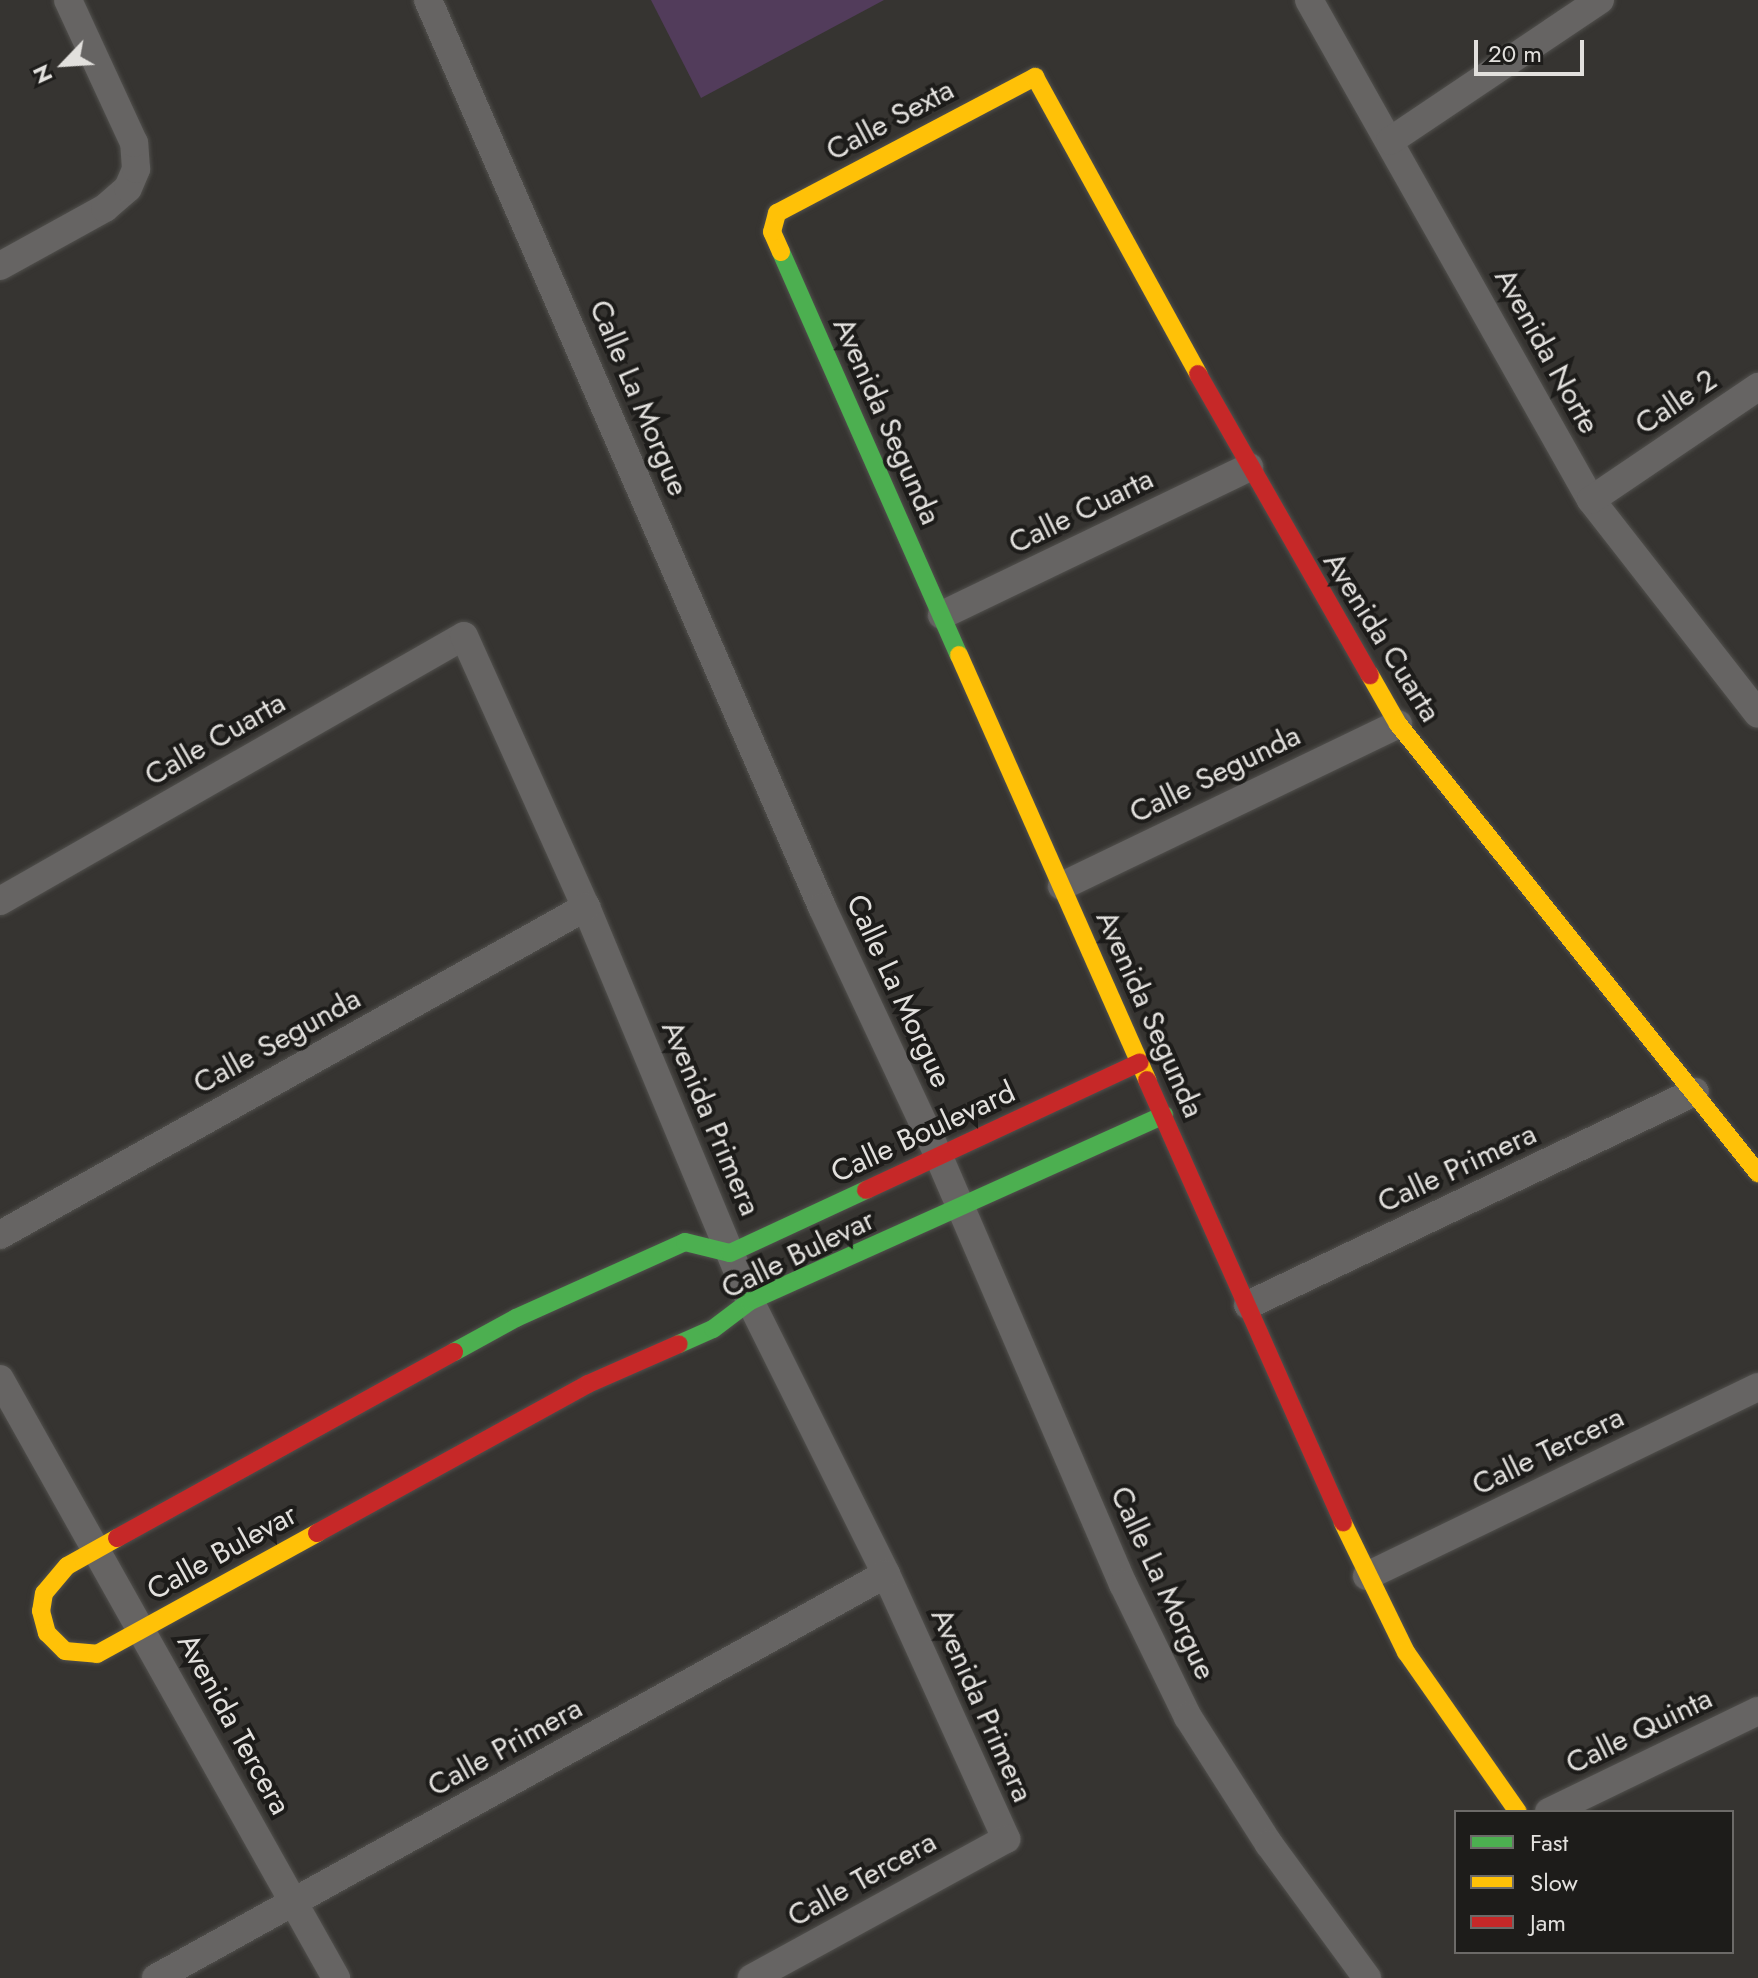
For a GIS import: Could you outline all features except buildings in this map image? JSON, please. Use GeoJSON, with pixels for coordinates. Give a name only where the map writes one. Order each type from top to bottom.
{"type":"FeatureCollection","features":[{"type":"Feature","properties":{"kind":"street"},"geometry":{"type":"LineString","coordinates":[[0,266],[105,208],[128,188],[136,169],[134,143],[68,0]]}},
{"type":"Feature","properties":{"kind":"street","name":"Calle La Morgue"},"geometry":{"type":"LineString","coordinates":[[428,0],[822,907],[939,1157],[1123,1584],[1188,1717],[1269,1844],[1367,1978]]}},
{"type":"Feature","properties":{"kind":"street","name":"Avenida Norte"},"geometry":{"type":"LineString","coordinates":[[1309,0],[1591,500],[1758,714]]}},
{"type":"Feature","properties":{"kind":"street"},"geometry":{"type":"LineString","coordinates":[[1390,141],[1600,0]]}},
{"type":"Feature","properties":{"kind":"street","name":"Calle Sexta"},"geometry":{"type":"LineString","coordinates":[[773,217],[1035,77]]}},
{"type":"Feature","properties":{"kind":"street","name":"Avenida Cuarta"},"geometry":{"type":"LineString","coordinates":[[1035,77],[1249,467],[1398,724],[1758,1173]]}},
{"type":"Feature","properties":{"kind":"street","name":"Avenida Segunda"},"geometry":{"type":"LineString","coordinates":[[773,217],[772,232],[1367,1576],[1406,1652],[1517,1810]]}},
{"type":"Feature","properties":{"kind":"street","name":"Calle 2"},"geometry":{"type":"LineString","coordinates":[[1591,500],[1758,387]]}},
{"type":"Feature","properties":{"kind":"street","name":"Calle Cuarta"},"geometry":{"type":"LineString","coordinates":[[942,615],[1249,467]]}},
{"type":"Feature","properties":{"kind":"street","name":"Calle Cuarta"},"geometry":{"type":"LineString","coordinates":[[0,901],[464,636]]}},
{"type":"Feature","properties":{"kind":"street","name":"Avenida Primera"},"geometry":{"type":"LineString","coordinates":[[464,636],[586,907],[750,1301],[886,1574],[1006,1839]]}},
{"type":"Feature","properties":{"kind":"street","name":"Calle Segunda"},"geometry":{"type":"LineString","coordinates":[[1062,886],[1398,724]]}},
{"type":"Feature","properties":{"kind":"street","name":"Calle Segunda"},"geometry":{"type":"LineString","coordinates":[[0,1235],[586,907]]}},
{"type":"Feature","properties":{"kind":"street","name":"Calle Boulevard"},"geometry":{"type":"LineString","coordinates":[[730,1253],[1140,1062]]}},
{"type":"Feature","properties":{"kind":"street","name":"Calle Primera"},"geometry":{"type":"LineString","coordinates":[[1248,1305],[1695,1092]]}},
{"type":"Feature","properties":{"kind":"street","name":"Calle Bulevar"},"geometry":{"type":"LineString","coordinates":[[730,1253],[685,1242],[516,1318],[96,1549],[54,1577],[44,1593],[41,1611],[47,1633],[65,1651],[80,1655],[97,1654],[588,1384],[713,1329],[750,1301],[1164,1115]]}},
{"type":"Feature","properties":{"kind":"street","name":"Avenida Tercera"},"geometry":{"type":"LineString","coordinates":[[0,1379],[336,1978]]}},
{"type":"Feature","properties":{"kind":"street","name":"Calle Tercera"},"geometry":{"type":"LineString","coordinates":[[1367,1576],[1758,1387]]}},
{"type":"Feature","properties":{"kind":"street","name":"Calle Primera"},"geometry":{"type":"LineString","coordinates":[[156,1978],[886,1574]]}},
{"type":"Feature","properties":{"kind":"street","name":"Calle Quinta"},"geometry":{"type":"LineString","coordinates":[[1553,1810],[1758,1711]]}},
{"type":"Feature","properties":{"kind":"street","name":"Calle Tercera"},"geometry":{"type":"LineString","coordinates":[[752,1978],[1006,1839]]}},
{"type":"Feature","properties":{"kind":"shaded area"},"geometry":{"type":"Polygon","coordinates":[[[651,0],[884,0],[701,98],[651,0]]]}},
{"type":"Feature","properties":{"kind":"traffic: fast"},"geometry":{"type":"LineString","coordinates":[[781,252],[959,655]]}},
{"type":"Feature","properties":{"kind":"traffic: fast"},"geometry":{"type":"LineString","coordinates":[[679,1344],[713,1329],[750,1301],[1164,1115]]}},
{"type":"Feature","properties":{"kind":"traffic: fast"},"geometry":{"type":"LineString","coordinates":[[454,1352],[516,1318],[685,1242],[730,1253],[866,1190]]}},
{"type":"Feature","properties":{"kind":"traffic: slow"},"geometry":{"type":"LineString","coordinates":[[781,252],[772,232],[777,213],[1035,77],[1198,374]]}},
{"type":"Feature","properties":{"kind":"traffic: slow"},"geometry":{"type":"LineString","coordinates":[[959,655],[1147,1080]]}},
{"type":"Feature","properties":{"kind":"traffic: slow"},"geometry":{"type":"LineString","coordinates":[[1370,675],[1398,724],[1758,1173]]}},
{"type":"Feature","properties":{"kind":"traffic: slow"},"geometry":{"type":"LineString","coordinates":[[1343,1523],[1406,1652],[1517,1810]]}},
{"type":"Feature","properties":{"kind":"traffic: slow"},"geometry":{"type":"LineString","coordinates":[[117,1538],[67,1566],[44,1593],[41,1611],[47,1633],[65,1651],[97,1654],[317,1533]]}},
{"type":"Feature","properties":{"kind":"traffic: jam"},"geometry":{"type":"LineString","coordinates":[[1198,374],[1370,675]]}},
{"type":"Feature","properties":{"kind":"traffic: jam"},"geometry":{"type":"LineString","coordinates":[[866,1190],[1140,1062]]}},
{"type":"Feature","properties":{"kind":"traffic: jam"},"geometry":{"type":"LineString","coordinates":[[1147,1080],[1343,1523]]}},
{"type":"Feature","properties":{"kind":"traffic: jam"},"geometry":{"type":"LineString","coordinates":[[317,1533],[588,1384],[679,1344]]}},
{"type":"Feature","properties":{"kind":"traffic: jam"},"geometry":{"type":"LineString","coordinates":[[117,1538],[454,1352]]}}]}
